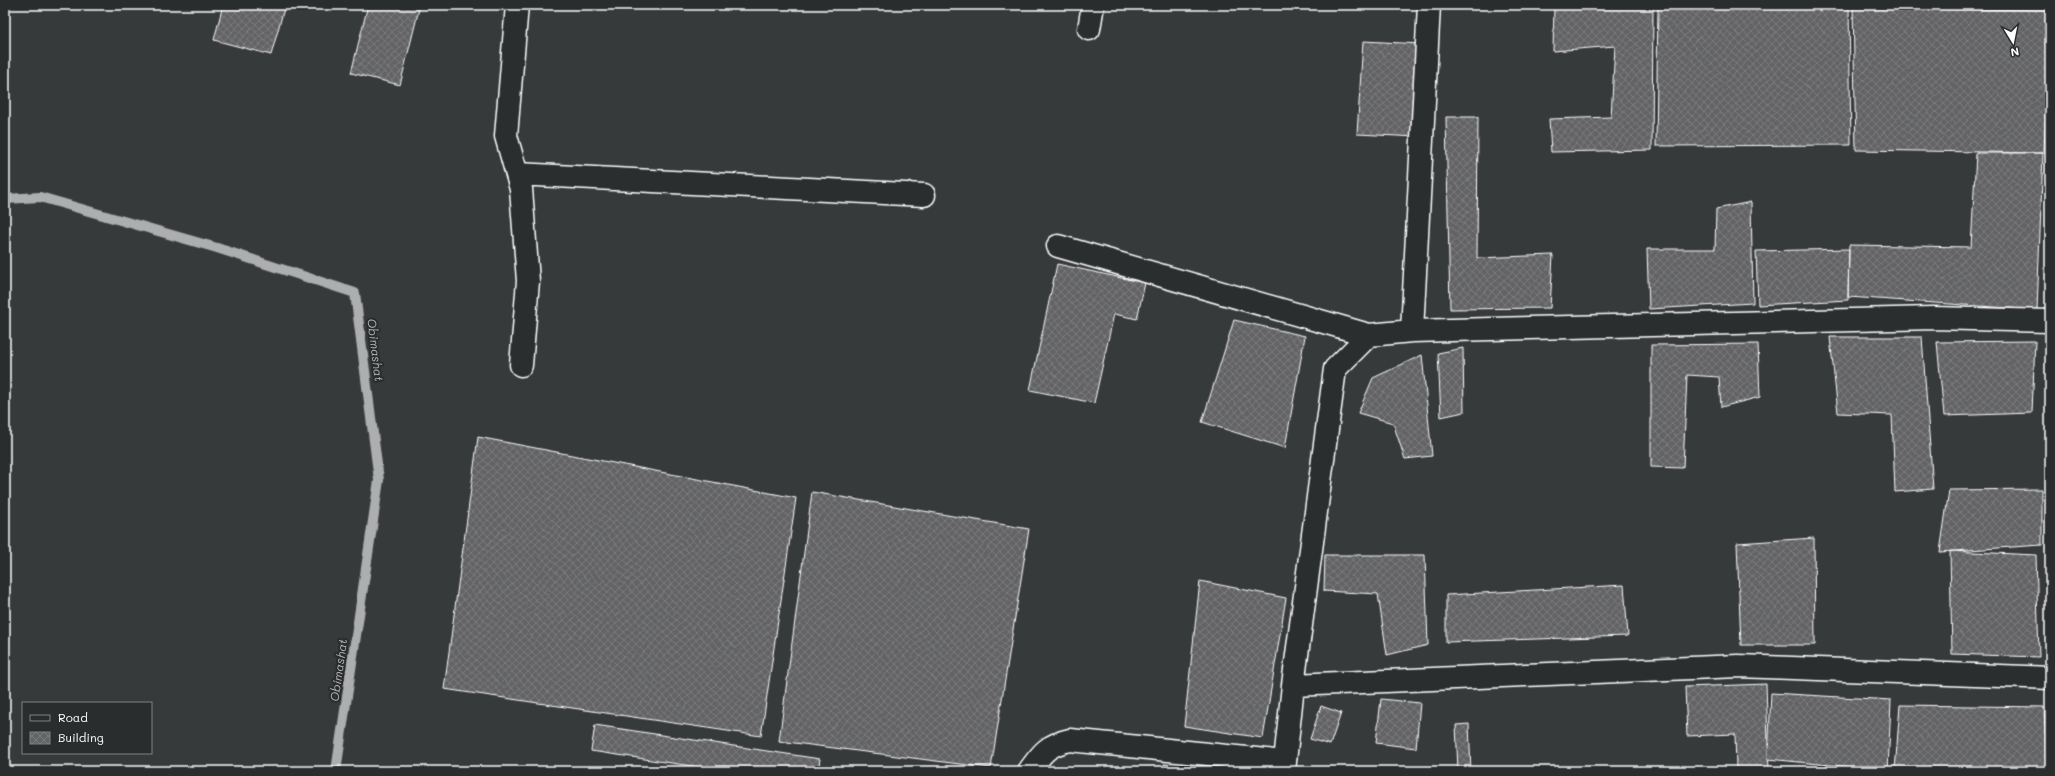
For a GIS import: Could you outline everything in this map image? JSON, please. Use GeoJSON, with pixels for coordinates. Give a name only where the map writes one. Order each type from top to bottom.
{"type":"FeatureCollection","features":[{"type":"Feature","properties":{"kind":"street"},"geometry":{"type":"LineString","coordinates":[[517,5],[506,136],[521,189],[528,281],[521,365]]}},
{"type":"Feature","properties":{"kind":"street"},"geometry":{"type":"LineString","coordinates":[[1089,29],[1093,5]]}},
{"type":"Feature","properties":{"kind":"street"},"geometry":{"type":"LineString","coordinates":[[1412,331],[1429,5]]}},
{"type":"Feature","properties":{"kind":"street"},"geometry":{"type":"LineString","coordinates":[[517,174],[924,194]]}},
{"type":"Feature","properties":{"kind":"street"},"geometry":{"type":"LineString","coordinates":[[1058,246],[1369,335],[1412,331],[1933,318],[2050,321]]}},
{"type":"Feature","properties":{"kind":"street"},"geometry":{"type":"LineString","coordinates":[[1029,771],[1042,752],[1055,743],[1070,740],[1285,766],[1335,369],[1369,335]]}},
{"type":"Feature","properties":{"kind":"street"},"geometry":{"type":"LineString","coordinates":[[1294,685],[1738,666],[2050,678]]}},
{"type":"Feature","properties":{"kind":"building"},"geometry":{"type":"Polygon","coordinates":[[[223,5],[285,5],[271,55],[214,40],[223,5]]]}},
{"type":"Feature","properties":{"kind":"building"},"geometry":{"type":"Polygon","coordinates":[[[368,5],[420,5],[400,85],[351,73],[368,5]]]}},
{"type":"Feature","properties":{"kind":"building"},"geometry":{"type":"Polygon","coordinates":[[[1554,5],[1653,6],[1652,150],[1551,152],[1549,119],[1611,117],[1615,46],[1553,51],[1554,5]]]}},
{"type":"Feature","properties":{"kind":"building"},"geometry":{"type":"Polygon","coordinates":[[[1658,8],[1849,8],[1851,145],[1656,146],[1658,8]]]}},
{"type":"Feature","properties":{"kind":"building"},"geometry":{"type":"Polygon","coordinates":[[[1853,8],[2050,10],[2044,153],[1856,150],[1853,8]]]}},
{"type":"Feature","properties":{"kind":"building"},"geometry":{"type":"Polygon","coordinates":[[[1363,41],[1422,44],[1417,137],[1357,134],[1363,41]]]}},
{"type":"Feature","properties":{"kind":"building"},"geometry":{"type":"Polygon","coordinates":[[[1446,117],[1478,117],[1477,258],[1553,255],[1550,308],[1450,309],[1446,117]]]}},
{"type":"Feature","properties":{"kind":"building"},"geometry":{"type":"Polygon","coordinates":[[[1976,153],[2043,153],[2037,310],[1848,297],[1849,245],[1971,247],[1976,153]]]}},
{"type":"Feature","properties":{"kind":"building"},"geometry":{"type":"Polygon","coordinates":[[[1751,202],[1753,303],[1649,309],[1647,249],[1715,249],[1716,209],[1751,202]]]}},
{"type":"Feature","properties":{"kind":"building"},"geometry":{"type":"Polygon","coordinates":[[[2050,208],[2050,295],[2047,294],[2050,208]]]}},
{"type":"Feature","properties":{"kind":"building"},"geometry":{"type":"Polygon","coordinates":[[[1849,249],[1848,300],[1758,305],[1756,251],[1849,249]]]}},
{"type":"Feature","properties":{"kind":"building"},"geometry":{"type":"Polygon","coordinates":[[[1057,264],[1145,283],[1137,319],[1114,314],[1094,403],[1030,390],[1057,264]]]}},
{"type":"Feature","properties":{"kind":"building"},"geometry":{"type":"Polygon","coordinates":[[[1234,320],[1305,336],[1285,448],[1202,422],[1234,320]]]}},
{"type":"Feature","properties":{"kind":"building"},"geometry":{"type":"Polygon","coordinates":[[[1830,337],[1922,337],[1933,489],[1895,492],[1892,415],[1838,413],[1830,337]]]}},
{"type":"Feature","properties":{"kind":"building"},"geometry":{"type":"Polygon","coordinates":[[[2035,341],[2032,413],[1944,416],[1937,342],[2035,341]]]}},
{"type":"Feature","properties":{"kind":"building"},"geometry":{"type":"Polygon","coordinates":[[[1758,344],[1760,397],[1721,407],[1719,377],[1687,375],[1683,468],[1651,467],[1651,345],[1758,344]]]}},
{"type":"Feature","properties":{"kind":"building"},"geometry":{"type":"Polygon","coordinates":[[[1463,348],[1464,412],[1441,417],[1438,353],[1463,348]]]}},
{"type":"Feature","properties":{"kind":"building"},"geometry":{"type":"Polygon","coordinates":[[[1422,355],[1432,456],[1405,459],[1393,423],[1358,413],[1373,378],[1422,355]]]}},
{"type":"Feature","properties":{"kind":"building"},"geometry":{"type":"Polygon","coordinates":[[[478,437],[796,498],[761,736],[444,689],[478,437]]]}},
{"type":"Feature","properties":{"kind":"building"},"geometry":{"type":"Polygon","coordinates":[[[2042,489],[2042,545],[1940,552],[1949,490],[2042,489]]]}},
{"type":"Feature","properties":{"kind":"building"},"geometry":{"type":"Polygon","coordinates":[[[812,492],[1029,529],[991,768],[779,741],[812,492]]]}},
{"type":"Feature","properties":{"kind":"building"},"geometry":{"type":"Polygon","coordinates":[[[1814,538],[1815,645],[1741,645],[1737,543],[1814,538]]]}},
{"type":"Feature","properties":{"kind":"building"},"geometry":{"type":"Polygon","coordinates":[[[1950,551],[2036,555],[2039,657],[1952,654],[1950,551]]]}},
{"type":"Feature","properties":{"kind":"building"},"geometry":{"type":"Polygon","coordinates":[[[1325,555],[1425,555],[1428,645],[1387,655],[1378,594],[1324,591],[1325,555]]]}},
{"type":"Feature","properties":{"kind":"building"},"geometry":{"type":"Polygon","coordinates":[[[1200,581],[1286,598],[1263,738],[1184,726],[1200,581]]]}},
{"type":"Feature","properties":{"kind":"building"},"geometry":{"type":"Polygon","coordinates":[[[1624,585],[1628,636],[1446,642],[1446,595],[1624,585]]]}},
{"type":"Feature","properties":{"kind":"building"},"geometry":{"type":"Polygon","coordinates":[[[1766,684],[1769,771],[1691,771],[1736,769],[1735,734],[1687,736],[1685,687],[1766,684]]]}},
{"type":"Feature","properties":{"kind":"building"},"geometry":{"type":"Polygon","coordinates":[[[1771,693],[1891,700],[1888,771],[1850,771],[1850,767],[1768,759],[1771,693]]]}},
{"type":"Feature","properties":{"kind":"building"},"geometry":{"type":"Polygon","coordinates":[[[1381,699],[1420,703],[1416,748],[1376,743],[1381,699]]]}},
{"type":"Feature","properties":{"kind":"building"},"geometry":{"type":"Polygon","coordinates":[[[1900,705],[2044,707],[2047,771],[1895,771],[1900,705]]]}},
{"type":"Feature","properties":{"kind":"building"},"geometry":{"type":"Polygon","coordinates":[[[1321,706],[1341,713],[1330,745],[1310,739],[1321,706]]]}},
{"type":"Feature","properties":{"kind":"building"},"geometry":{"type":"Polygon","coordinates":[[[1469,724],[1471,771],[1458,771],[1456,725],[1469,724]]]}},
{"type":"Feature","properties":{"kind":"building"},"geometry":{"type":"Polygon","coordinates":[[[595,725],[820,759],[818,771],[725,771],[591,751],[595,725]]]}},
{"type":"Feature","properties":{"kind":"building"},"geometry":{"type":"Polygon","coordinates":[[[1164,764],[1225,771],[1164,771],[1164,764]]]}},
{"type":"Feature","properties":{"kind":"building"},"geometry":{"type":"Polygon","coordinates":[[[483,768],[502,771],[482,771],[483,768]]]}},
{"type":"Feature","properties":{"kind":"waterway","name":"Obimashat"},"geometry":{"type":"LineString","coordinates":[[5,199],[40,197],[217,248],[355,293],[379,480],[336,771]]}}]}
